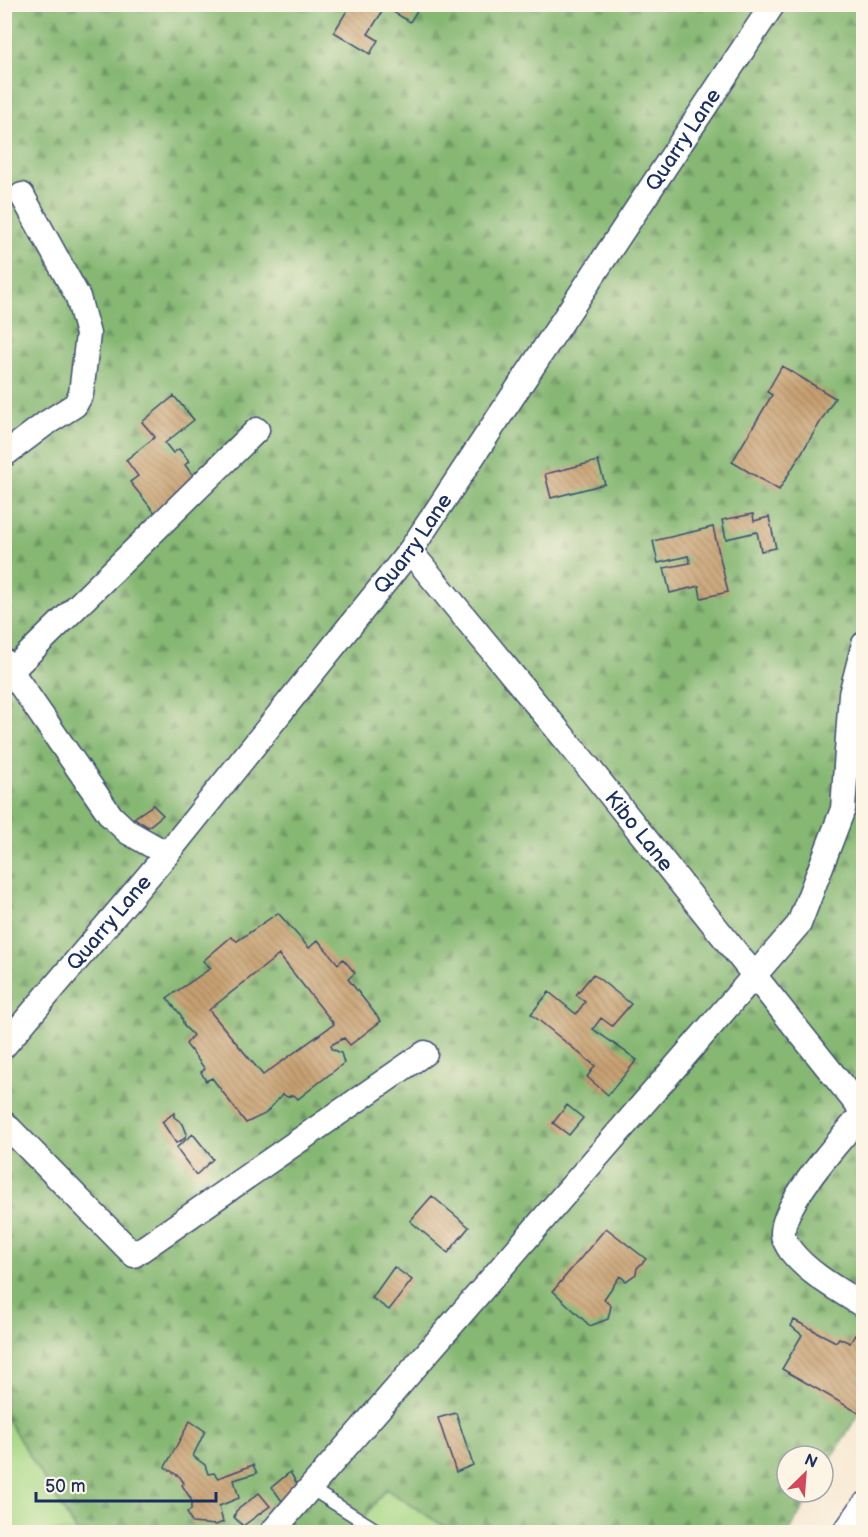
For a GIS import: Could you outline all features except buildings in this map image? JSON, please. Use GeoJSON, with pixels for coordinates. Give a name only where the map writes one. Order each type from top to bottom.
{"type":"FeatureCollection","features":[{"type":"Feature","properties":{"kind":"street","name":"Quarry Lane"},"geometry":{"type":"LineString","coordinates":[[4,1046],[167,854],[410,551],[773,4]]}},
{"type":"Feature","properties":{"kind":"street"},"geometry":{"type":"LineString","coordinates":[[4,455],[75,405],[81,394],[88,334],[78,297],[22,195]]}},
{"type":"Feature","properties":{"kind":"street"},"geometry":{"type":"LineString","coordinates":[[167,854],[128,832],[111,816],[8,666],[257,430]]}},
{"type":"Feature","properties":{"kind":"street","name":"Kibo Lane"},"geometry":{"type":"LineString","coordinates":[[410,551],[585,764],[863,1113]]}},
{"type":"Feature","properties":{"kind":"street"},"geometry":{"type":"LineString","coordinates":[[272,1533],[799,924],[843,808],[851,694],[864,644]]}},
{"type":"Feature","properties":{"kind":"street"},"geometry":{"type":"LineString","coordinates":[[4,1123],[134,1255],[425,1053]]}},
{"type":"Feature","properties":{"kind":"street"},"geometry":{"type":"LineString","coordinates":[[863,1113],[800,1192],[788,1215],[783,1234],[790,1250],[808,1268],[864,1306]]}},
{"type":"Feature","properties":{"kind":"street"},"geometry":{"type":"LineString","coordinates":[[845,1533],[864,1504]]}},
{"type":"Feature","properties":{"kind":"lane"},"geometry":{"type":"LineString","coordinates":[[310,1488],[380,1533]]}},
{"type":"Feature","properties":{"kind":"green space"},"geometry":{"type":"Polygon","coordinates":[[[5,5],[863,5],[864,1404],[835,1453],[835,1444],[775,1444],[775,1504],[805,1504],[789,1532],[453,1532],[386,1489],[352,1532],[77,1532],[5,1416],[5,5]]]}},
{"type":"Feature","properties":{"kind":"green space"},"geometry":{"type":"Polygon","coordinates":[[[5,1416],[77,1532],[5,1532],[5,1416]]]}},
{"type":"Feature","properties":{"kind":"green space"},"geometry":{"type":"Polygon","coordinates":[[[386,1489],[453,1532],[352,1532],[386,1489]]]}}]}
